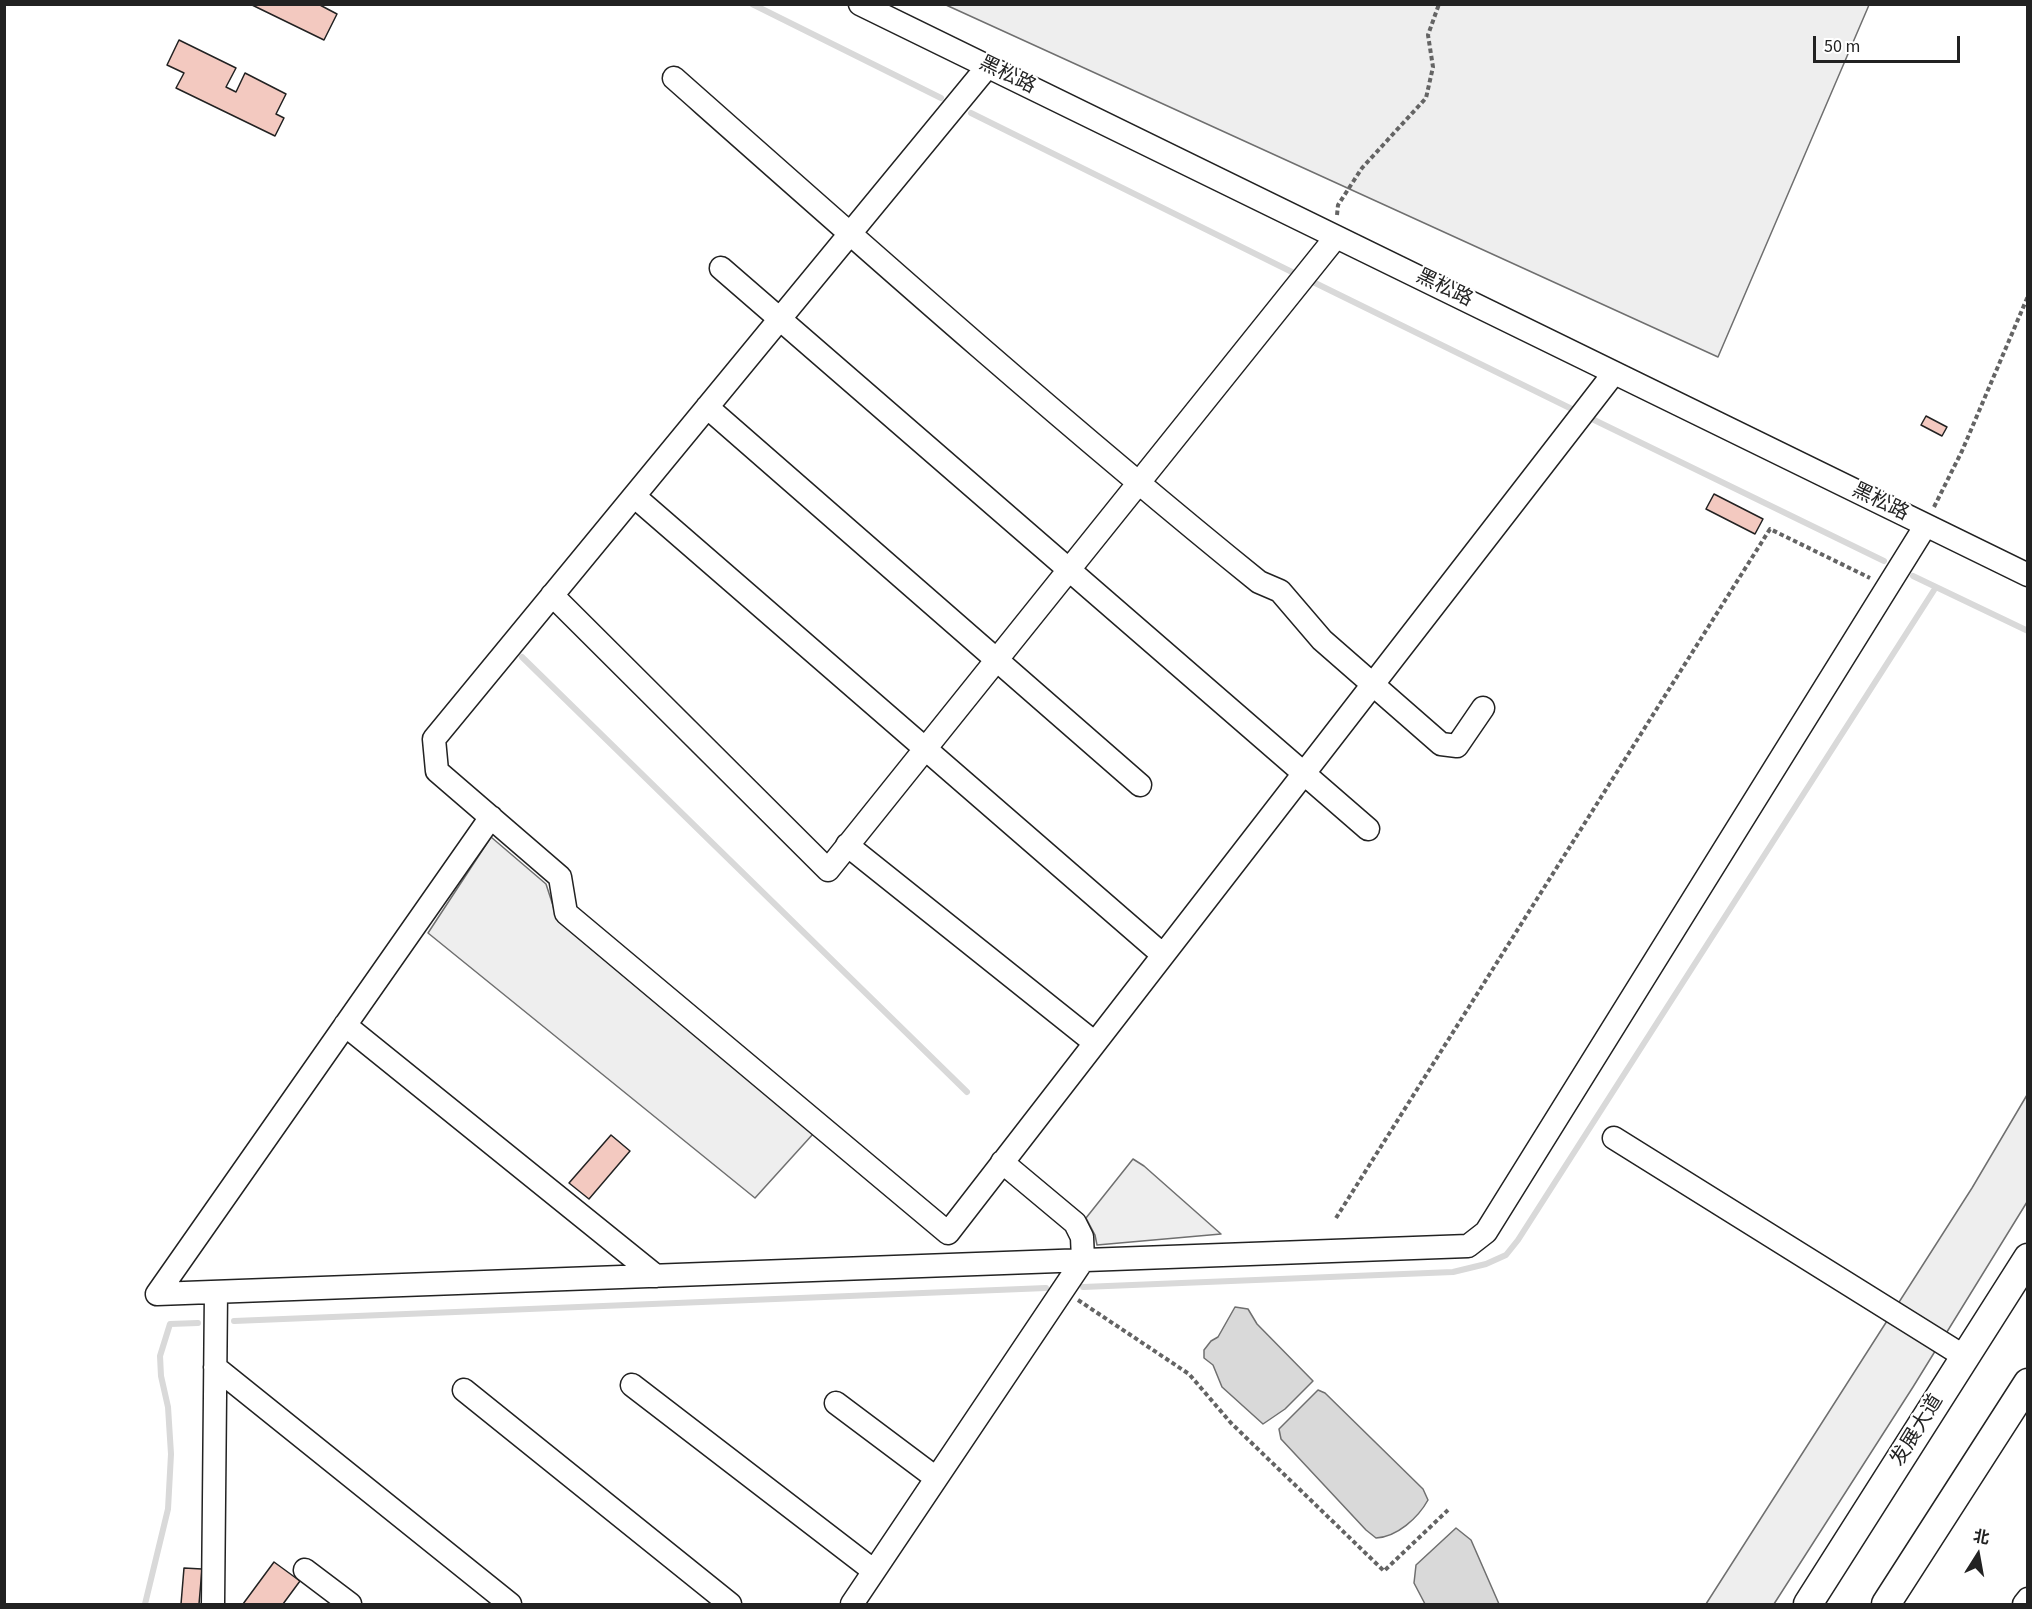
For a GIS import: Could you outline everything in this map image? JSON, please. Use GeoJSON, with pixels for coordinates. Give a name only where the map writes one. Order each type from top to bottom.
{"type":"FeatureCollection","features":[{"type":"Feature","properties":{"kind":"main road","name":"发展大道"},"geometry":{"type":"LineString","coordinates":[[1808,1605],[2028,1258]]}},
{"type":"Feature","properties":{"kind":"main road"},"geometry":{"type":"LineString","coordinates":[[1886,1605],[2028,1383]]}},
{"type":"Feature","properties":{"kind":"street","name":"黑松路"},"geometry":{"type":"LineString","coordinates":[[860,4],[2028,574]]}},
{"type":"Feature","properties":{"kind":"street"},"geometry":{"type":"LineString","coordinates":[[988,66],[434,739],[437,771],[560,877],[566,913],[948,1233],[1614,373]]}},
{"type":"Feature","properties":{"kind":"street"},"geometry":{"type":"LineString","coordinates":[[674,78],[1138,483],[1259,582],[1280,591],[1322,640],[1441,744],[1457,746],[1483,708]]}},
{"type":"Feature","properties":{"kind":"street"},"geometry":{"type":"LineString","coordinates":[[552,595],[828,870],[1336,237]]}},
{"type":"Feature","properties":{"kind":"street"},"geometry":{"type":"LineString","coordinates":[[721,268],[1368,829]]}},
{"type":"Feature","properties":{"kind":"street"},"geometry":{"type":"LineString","coordinates":[[707,407],[1140,784]]}},
{"type":"Feature","properties":{"kind":"street"},"geometry":{"type":"LineString","coordinates":[[634,496],[1163,955]]}},
{"type":"Feature","properties":{"kind":"street"},"geometry":{"type":"LineString","coordinates":[[490,817],[157,1294],[1468,1246],[1486,1232],[1926,525]]}},
{"type":"Feature","properties":{"kind":"street"},"geometry":{"type":"LineString","coordinates":[[847,845],[1095,1043]]}},
{"type":"Feature","properties":{"kind":"street"},"geometry":{"type":"LineString","coordinates":[[345,1025],[656,1276]]}},
{"type":"Feature","properties":{"kind":"street"},"geometry":{"type":"LineString","coordinates":[[1614,1138],[1965,1357]]}},
{"type":"Feature","properties":{"kind":"street"},"geometry":{"type":"LineString","coordinates":[[852,1605],[1083,1260],[1082,1238],[1075,1223],[1002,1162]]}},
{"type":"Feature","properties":{"kind":"street"},"geometry":{"type":"LineString","coordinates":[[213,1605],[216,1292]]}},
{"type":"Feature","properties":{"kind":"street"},"geometry":{"type":"LineString","coordinates":[[215,1367],[510,1605]]}},
{"type":"Feature","properties":{"kind":"street"},"geometry":{"type":"LineString","coordinates":[[632,1385],[874,1571]]}},
{"type":"Feature","properties":{"kind":"street"},"geometry":{"type":"LineString","coordinates":[[464,1390],[730,1605]]}},
{"type":"Feature","properties":{"kind":"street"},"geometry":{"type":"LineString","coordinates":[[836,1403],[936,1478]]}},
{"type":"Feature","properties":{"kind":"street"},"geometry":{"type":"LineString","coordinates":[[305,1570],[350,1605]]}},
{"type":"Feature","properties":{"kind":"street"},"geometry":{"type":"LineString","coordinates":[[2024,1605],[2028,1599]]}},
{"type":"Feature","properties":{"kind":"path"},"geometry":{"type":"LineString","coordinates":[[1336,237],[1338,205],[1362,168],[1426,98],[1433,67],[1428,35],[1439,4]]}},
{"type":"Feature","properties":{"kind":"path"},"geometry":{"type":"LineString","coordinates":[[1926,525],[1962,451],[2028,296]]}},
{"type":"Feature","properties":{"kind":"path"},"geometry":{"type":"LineString","coordinates":[[1335,1218],[1770,529],[1887,586]]}},
{"type":"Feature","properties":{"kind":"path"},"geometry":{"type":"LineString","coordinates":[[1063,1290],[1189,1374],[1231,1423],[1384,1571],[1448,1510]]}},
{"type":"Feature","properties":{"kind":"shaded area"},"geometry":{"type":"Polygon","coordinates":[[[946,5],[1869,5],[1718,357],[946,5]]]}},
{"type":"Feature","properties":{"kind":"shaded area"},"geometry":{"type":"Polygon","coordinates":[[[491,837],[546,884],[558,921],[813,1134],[755,1198],[428,933],[491,837]]]}},
{"type":"Feature","properties":{"kind":"shaded area"},"geometry":{"type":"Polygon","coordinates":[[[2027,1095],[2027,1202],[1913,1387],[1774,1604],[1706,1604],[1972,1188],[2027,1095]]]}},
{"type":"Feature","properties":{"kind":"shaded area"},"geometry":{"type":"Polygon","coordinates":[[[1133,1159],[1144,1166],[1221,1234],[1097,1245],[1095,1235],[1086,1218],[1133,1159]]]}},
{"type":"Feature","properties":{"kind":"shaded area"},"geometry":{"type":"Polygon","coordinates":[[[1235,1307],[1248,1309],[1257,1324],[1313,1381],[1285,1409],[1263,1424],[1222,1387],[1213,1365],[1204,1358],[1204,1350],[1211,1341],[1218,1337],[1235,1307]]]}},
{"type":"Feature","properties":{"kind":"shaded area"},"geometry":{"type":"Polygon","coordinates":[[[1318,1390],[1325,1393],[1423,1489],[1428,1500],[1413,1520],[1392,1534],[1376,1538],[1366,1530],[1281,1439],[1279,1429],[1318,1390]]]}},
{"type":"Feature","properties":{"kind":"shaded area"},"geometry":{"type":"Polygon","coordinates":[[[1456,1528],[1471,1540],[1499,1604],[1425,1604],[1414,1583],[1416,1565],[1456,1528]]]}},
{"type":"Feature","properties":{"kind":"building"},"geometry":{"type":"Polygon","coordinates":[[[250,4],[318,4],[337,14],[324,40],[250,4]]]}},
{"type":"Feature","properties":{"kind":"building"},"geometry":{"type":"Polygon","coordinates":[[[179,40],[236,68],[226,87],[236,92],[245,73],[286,94],[276,114],[284,118],[275,136],[176,88],[184,73],[167,65],[179,40]]]}},
{"type":"Feature","properties":{"kind":"building"},"geometry":{"type":"Polygon","coordinates":[[[1926,416],[1947,427],[1942,436],[1921,425],[1926,416]]]}},
{"type":"Feature","properties":{"kind":"building"},"geometry":{"type":"Polygon","coordinates":[[[1714,494],[1763,519],[1755,534],[1706,509],[1714,494]]]}},
{"type":"Feature","properties":{"kind":"building"},"geometry":{"type":"Polygon","coordinates":[[[611,1135],[630,1151],[589,1199],[569,1183],[611,1135]]]}},
{"type":"Feature","properties":{"kind":"building"},"geometry":{"type":"Polygon","coordinates":[[[274,1562],[300,1581],[283,1604],[243,1604],[274,1562]]]}},
{"type":"Feature","properties":{"kind":"building"},"geometry":{"type":"Polygon","coordinates":[[[184,1568],[202,1569],[199,1604],[181,1604],[184,1568]]]}},
{"type":"Feature","properties":{"kind":"waterway"},"geometry":{"type":"LineString","coordinates":[[752,4],[941,98]]}},
{"type":"Feature","properties":{"kind":"waterway"},"geometry":{"type":"LineString","coordinates":[[971,113],[1298,275]]}},
{"type":"Feature","properties":{"kind":"waterway"},"geometry":{"type":"LineString","coordinates":[[1307,279],[1578,412]]}},
{"type":"Feature","properties":{"kind":"waterway"},"geometry":{"type":"LineString","coordinates":[[1588,417],[1884,561]]}},
{"type":"Feature","properties":{"kind":"waterway"},"geometry":{"type":"LineString","coordinates":[[1913,576],[2028,631]]}},
{"type":"Feature","properties":{"kind":"waterway"},"geometry":{"type":"LineString","coordinates":[[1083,1287],[1453,1272],[1486,1264],[1506,1255],[1518,1240],[1936,587]]}},
{"type":"Feature","properties":{"kind":"waterway"},"geometry":{"type":"LineString","coordinates":[[522,657],[967,1092]]}},
{"type":"Feature","properties":{"kind":"waterway"},"geometry":{"type":"LineString","coordinates":[[234,1321],[1046,1288]]}},
{"type":"Feature","properties":{"kind":"waterway"},"geometry":{"type":"LineString","coordinates":[[145,1604],[168,1509],[171,1454],[168,1407],[161,1376],[160,1356],[170,1324],[198,1323]]}}]}
